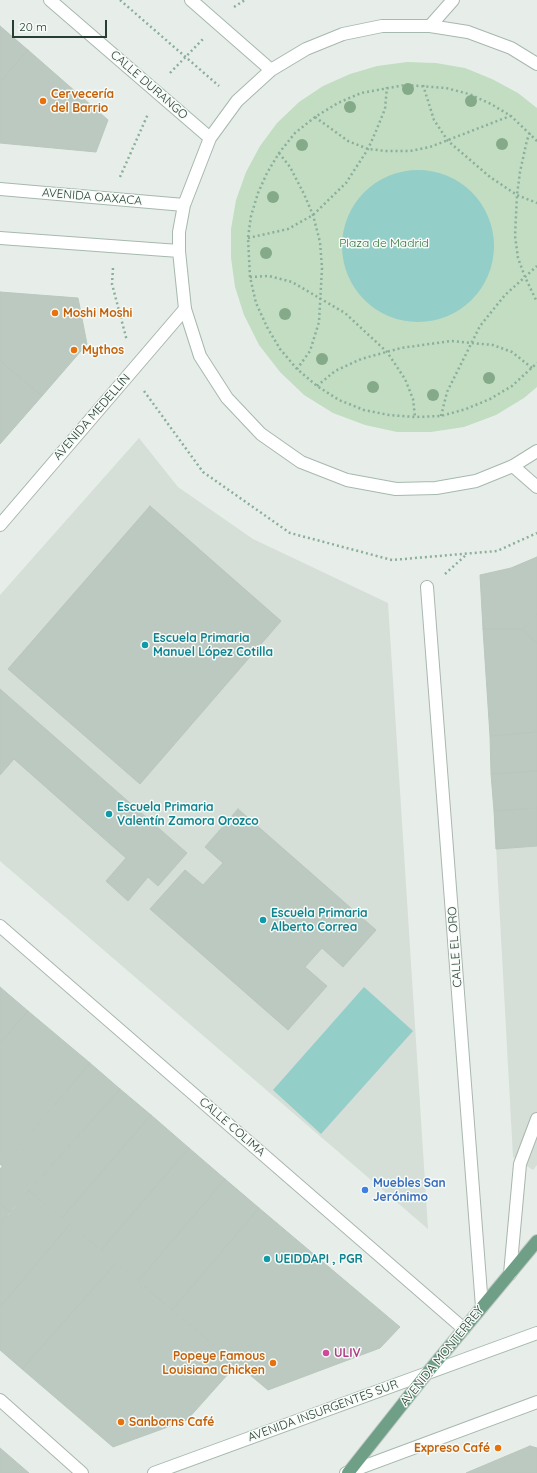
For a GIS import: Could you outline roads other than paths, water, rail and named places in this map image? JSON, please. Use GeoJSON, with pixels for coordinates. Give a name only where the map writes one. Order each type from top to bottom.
{"type":"FeatureCollection","features":[{"type":"Feature","properties":{"kind":"main road","name":"CALLE DURANGO"},"geometry":{"type":"LineString","coordinates":[[50,0],[210,138]]}},
{"type":"Feature","properties":{"kind":"main road"},"geometry":{"type":"LineString","coordinates":[[191,0],[272,70]]}},
{"type":"Feature","properties":{"kind":"main road"},"geometry":{"type":"LineString","coordinates":[[430,26],[453,0]]}},
{"type":"Feature","properties":{"kind":"main road"},"geometry":{"type":"LineString","coordinates":[[537,64],[511,48],[468,32],[430,26],[382,26],[343,34],[306,49],[272,70],[237,101],[210,138],[184,205],[179,232],[179,251],[184,309],[200,356],[226,398],[261,434],[302,462],[347,480],[396,489],[436,488],[476,481],[513,466],[537,451]]}},
{"type":"Feature","properties":{"kind":"main road","name":"AVENIDA OAXACA"},"geometry":{"type":"LineString","coordinates":[[0,189],[184,205]]}},
{"type":"Feature","properties":{"kind":"main road"},"geometry":{"type":"LineString","coordinates":[[0,238],[179,251]]}},
{"type":"Feature","properties":{"kind":"main road","name":"AVENIDA MEDELLÍN"},"geometry":{"type":"LineString","coordinates":[[0,525],[184,309]]}},
{"type":"Feature","properties":{"kind":"main road"},"geometry":{"type":"LineString","coordinates":[[513,466],[537,487]]}},
{"type":"Feature","properties":{"kind":"main road","name":"CALLE EL ORO"},"geometry":{"type":"LineString","coordinates":[[427,587],[482,1307]]}},
{"type":"Feature","properties":{"kind":"main road","name":"CALLE COLIMA"},"geometry":{"type":"LineString","coordinates":[[0,926],[464,1329]]}},
{"type":"Feature","properties":{"kind":"main road"},"geometry":{"type":"LineString","coordinates":[[510,1274],[520,1164],[537,1119]]}},
{"type":"Feature","properties":{"kind":"main road","name":"AVENIDA MONTERREY"},"geometry":{"type":"LineString","coordinates":[[348,1472],[428,1372],[537,1241]]}},
{"type":"Feature","properties":{"kind":"main road","name":"AVENIDA INSURGENTES SUR"},"geometry":{"type":"LineString","coordinates":[[154,1473],[537,1333]]}},
{"type":"Feature","properties":{"kind":"main road"},"geometry":{"type":"LineString","coordinates":[[0,1400],[82,1473]]}},
{"type":"Feature","properties":{"kind":"main road"},"geometry":{"type":"LineString","coordinates":[[348,1472],[537,1402]]}},
{"type":"Feature","properties":{"kind":"water"},"geometry":{"type":"Polygon","coordinates":[[[425,170],[447,175],[460,182],[472,192],[482,204],[489,217],[493,231],[493,261],[489,275],[482,288],[472,300],[460,310],[447,317],[433,321],[411,322],[389,317],[376,310],[364,300],[354,288],[347,275],[343,261],[342,239],[347,217],[354,204],[364,192],[376,182],[389,175],[403,171],[425,170]]]}},
{"type":"Feature","properties":{"kind":"water"},"geometry":{"type":"Polygon","coordinates":[[[364,987],[413,1031],[321,1134],[273,1090],[364,987]]]}},
{"type":"Feature","properties":{"kind":"place","name":"Cervecería del Barrio"},"geometry":{"type":"Point","coordinates":[43,101]}},
{"type":"Feature","properties":{"kind":"place","name":"Moshi Moshi"},"geometry":{"type":"Point","coordinates":[55,313]}},
{"type":"Feature","properties":{"kind":"place","name":"Mythos"},"geometry":{"type":"Point","coordinates":[74,350]}},
{"type":"Feature","properties":{"kind":"place","name":"Escuela Primaria Manuel López Cotilla"},"geometry":{"type":"Point","coordinates":[145,645]}},
{"type":"Feature","properties":{"kind":"place","name":"Escuela Primaria Valentín Zamora Orozco"},"geometry":{"type":"Point","coordinates":[109,814]}},
{"type":"Feature","properties":{"kind":"place","name":"Escuela Primaria Alberto Correa"},"geometry":{"type":"Point","coordinates":[263,920]}},
{"type":"Feature","properties":{"kind":"place","name":"Muebles San Jerónimo"},"geometry":{"type":"Point","coordinates":[365,1190]}},
{"type":"Feature","properties":{"kind":"place","name":"UEIDDAPI , PGR"},"geometry":{"type":"Point","coordinates":[267,1259]}},
{"type":"Feature","properties":{"kind":"place","name":"ULIV"},"geometry":{"type":"Point","coordinates":[326,1353]}},
{"type":"Feature","properties":{"kind":"place","name":"Popeye Famous Louisiana Chicken"},"geometry":{"type":"Point","coordinates":[273,1363]}},
{"type":"Feature","properties":{"kind":"place","name":"Sanborns Café"},"geometry":{"type":"Point","coordinates":[121,1422]}},
{"type":"Feature","properties":{"kind":"place","name":"Expreso Café"},"geometry":{"type":"Point","coordinates":[498,1448]}},
{"type":"Feature","properties":{"kind":"park label","name":"Plaza de Madrid"},"geometry":{"type":"Point","coordinates":[384,243]}}]}
